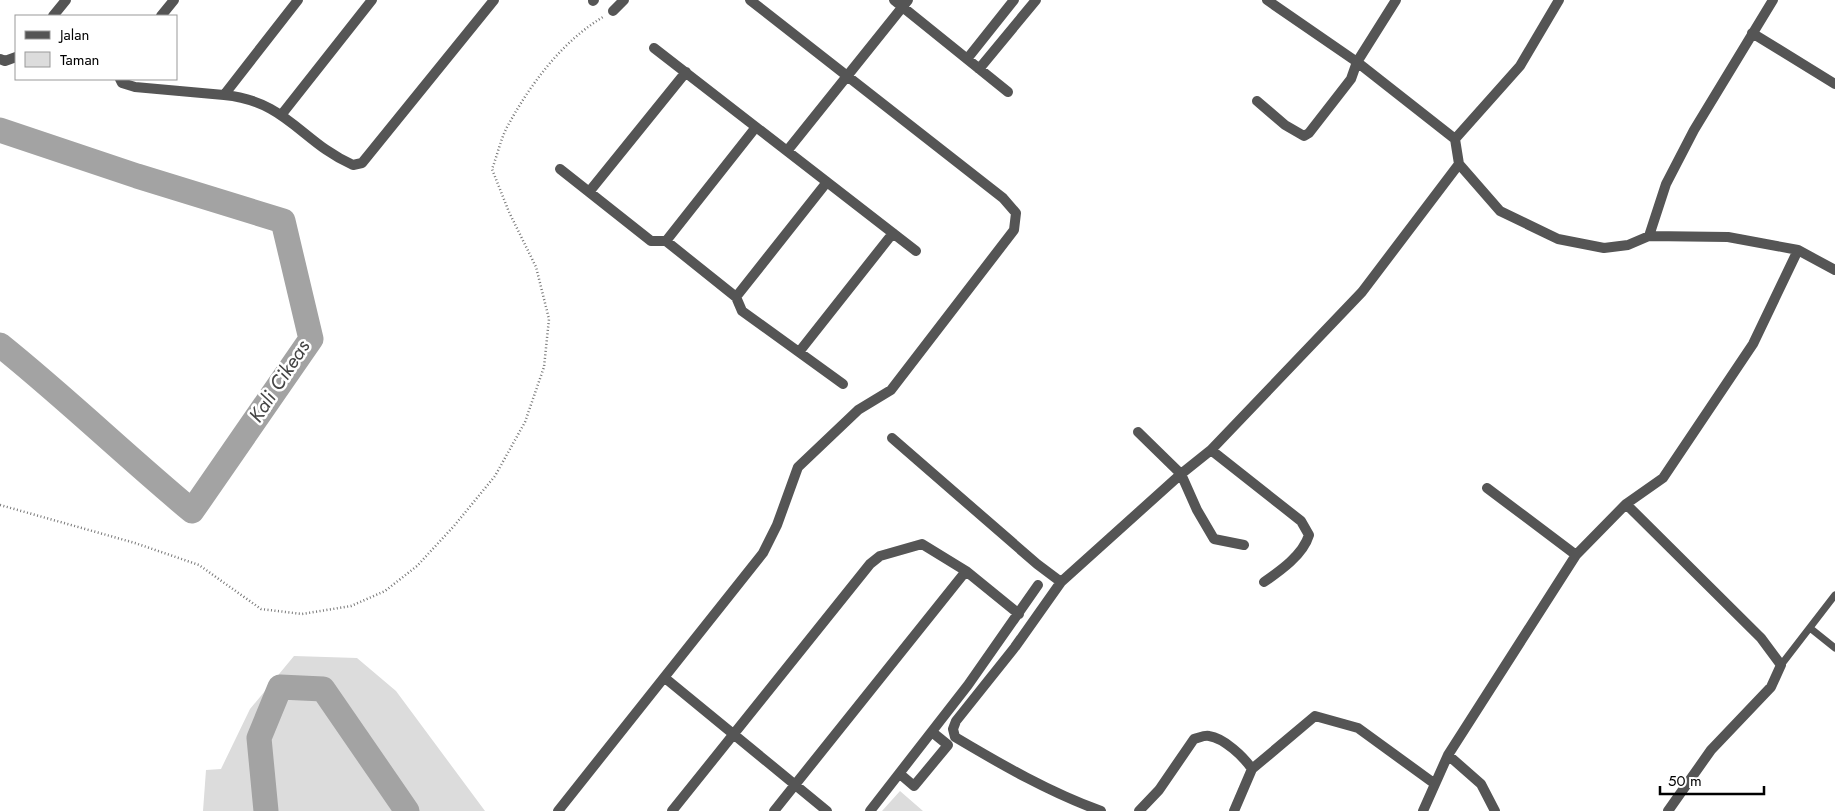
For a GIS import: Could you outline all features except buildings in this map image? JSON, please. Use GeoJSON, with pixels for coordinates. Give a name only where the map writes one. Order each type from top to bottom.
{"type":"FeatureCollection","features":[{"type":"Feature","properties":{"kind":"street"},"geometry":{"type":"LineString","coordinates":[[54,15],[66,0]]}},
{"type":"Feature","properties":{"kind":"street"},"geometry":{"type":"LineString","coordinates":[[162,15],[174,0]]}},
{"type":"Feature","properties":{"kind":"street"},"geometry":{"type":"LineString","coordinates":[[224,95],[298,0]]}},
{"type":"Feature","properties":{"kind":"street"},"geometry":{"type":"LineString","coordinates":[[282,114],[372,0]]}},
{"type":"Feature","properties":{"kind":"street"},"geometry":{"type":"LineString","coordinates":[[120,80],[122,83],[134,88],[245,97],[282,114],[342,161],[353,165],[362,162],[494,0]]}},
{"type":"Feature","properties":{"kind":"street"},"geometry":{"type":"LineString","coordinates":[[613,11],[624,0]]}},
{"type":"Feature","properties":{"kind":"street"},"geometry":{"type":"LineString","coordinates":[[558,811],[763,554],[777,525],[798,468],[858,410],[891,390],[1014,230],[1016,213],[1003,198],[750,0]]}},
{"type":"Feature","properties":{"kind":"street"},"geometry":{"type":"LineString","coordinates":[[894,0],[905,3],[967,59],[1008,92]]}},
{"type":"Feature","properties":{"kind":"street"},"geometry":{"type":"LineString","coordinates":[[967,59],[1014,0]]}},
{"type":"Feature","properties":{"kind":"street"},"geometry":{"type":"LineString","coordinates":[[980,69],[1036,0]]}},
{"type":"Feature","properties":{"kind":"street"},"geometry":{"type":"LineString","coordinates":[[1267,0],[1357,62],[1455,139],[1459,164],[1500,211],[1558,239],[1604,248],[1628,245],[1649,236],[1728,237],[1798,250],[1835,270]]}},
{"type":"Feature","properties":{"kind":"street"},"geometry":{"type":"LineString","coordinates":[[1257,101],[1285,125],[1304,136],[1309,133],[1351,78],[1357,62],[1396,0]]}},
{"type":"Feature","properties":{"kind":"street"},"geometry":{"type":"LineString","coordinates":[[1455,139],[1520,66],[1558,0]]}},
{"type":"Feature","properties":{"kind":"street"},"geometry":{"type":"LineString","coordinates":[[1649,236],[1666,184],[1694,130],[1773,0]]}},
{"type":"Feature","properties":{"kind":"street"},"geometry":{"type":"LineString","coordinates":[[787,151],[905,3]]}},
{"type":"Feature","properties":{"kind":"street"},"geometry":{"type":"LineString","coordinates":[[1752,33],[1835,84]]}},
{"type":"Feature","properties":{"kind":"street"},"geometry":{"type":"LineString","coordinates":[[654,48],[916,251]]}},
{"type":"Feature","properties":{"kind":"street"},"geometry":{"type":"LineString","coordinates":[[0,59],[5,61],[15,57]]}},
{"type":"Feature","properties":{"kind":"street"},"geometry":{"type":"LineString","coordinates":[[589,192],[686,72]]}},
{"type":"Feature","properties":{"kind":"street"},"geometry":{"type":"LineString","coordinates":[[666,241],[756,127]]}},
{"type":"Feature","properties":{"kind":"street"},"geometry":{"type":"LineString","coordinates":[[1101,811],[1066,798],[1006,768],[954,737],[952,729],[956,721],[1015,647],[1061,582],[1181,474],[1211,450],[1362,292],[1459,164]]}},
{"type":"Feature","properties":{"kind":"street"},"geometry":{"type":"LineString","coordinates":[[560,169],[651,241],[666,241],[736,296],[742,311],[844,384]]}},
{"type":"Feature","properties":{"kind":"street"},"geometry":{"type":"LineString","coordinates":[[736,296],[828,182]]}},
{"type":"Feature","properties":{"kind":"street"},"geometry":{"type":"LineString","coordinates":[[800,352],[893,233]]}},
{"type":"Feature","properties":{"kind":"street"},"geometry":{"type":"LineString","coordinates":[[1423,811],[1448,755],[1576,555],[1626,504],[1663,478],[1753,344],[1798,250]]}},
{"type":"Feature","properties":{"kind":"street"},"geometry":{"type":"LineString","coordinates":[[1138,432],[1181,474],[1197,510],[1214,539],[1244,545]]}},
{"type":"Feature","properties":{"kind":"street"},"geometry":{"type":"LineString","coordinates":[[892,438],[1037,564],[1061,582]]}},
{"type":"Feature","properties":{"kind":"street"},"geometry":{"type":"LineString","coordinates":[[1211,450],[1301,521],[1309,535],[1307,542],[1282,571],[1264,582]]}},
{"type":"Feature","properties":{"kind":"street"},"geometry":{"type":"LineString","coordinates":[[1487,488],[1576,555]]}},
{"type":"Feature","properties":{"kind":"street"},"geometry":{"type":"LineString","coordinates":[[1626,504],[1761,638],[1781,666],[1771,687],[1711,750],[1668,811]]}},
{"type":"Feature","properties":{"kind":"street"},"geometry":{"type":"LineString","coordinates":[[672,811],[870,564],[880,556],[922,544],[966,571],[1019,614]]}},
{"type":"Feature","properties":{"kind":"street"},"geometry":{"type":"LineString","coordinates":[[774,811],[966,571]]}},
{"type":"Feature","properties":{"kind":"street"},"geometry":{"type":"LineString","coordinates":[[870,811],[932,732],[1019,614],[1038,585]]}},
{"type":"Feature","properties":{"kind":"street"},"geometry":{"type":"LineString","coordinates":[[665,678],[828,811]]}},
{"type":"Feature","properties":{"kind":"street"},"geometry":{"type":"LineString","coordinates":[[1234,811],[1252,769],[1315,716],[1358,728],[1435,784]]}},
{"type":"Feature","properties":{"kind":"street"},"geometry":{"type":"LineString","coordinates":[[900,774],[914,786],[948,745],[932,732]]}},
{"type":"Feature","properties":{"kind":"street"},"geometry":{"type":"LineString","coordinates":[[1139,811],[1159,790],[1194,739],[1202,736],[1210,736],[1238,752],[1252,769]]}},
{"type":"Feature","properties":{"kind":"street"},"geometry":{"type":"LineString","coordinates":[[1448,755],[1481,784],[1495,811]]}},
{"type":"Feature","properties":{"kind":"lane"},"geometry":{"type":"LineString","coordinates":[[1781,666],[1835,594]]}},
{"type":"Feature","properties":{"kind":"lane"},"geometry":{"type":"LineString","coordinates":[[1810,628],[1835,648]]}},
{"type":"Feature","properties":{"kind":"path"},"geometry":{"type":"LineString","coordinates":[[0,506],[135,543],[198,565],[262,609],[302,614],[351,606],[385,591],[417,566],[454,526],[495,476],[525,422],[544,367],[549,319],[538,276],[492,169],[506,130],[557,55],[583,29],[613,11]]}},
{"type":"Feature","properties":{"kind":"green space"},"geometry":{"type":"Polygon","coordinates":[[[294,656],[357,658],[396,691],[485,811],[203,811],[206,770],[221,769],[250,709],[294,656]]]}},
{"type":"Feature","properties":{"kind":"green space"},"geometry":{"type":"Polygon","coordinates":[[[900,791],[923,811],[882,811],[900,791]]]}},
{"type":"Feature","properties":{"kind":"waterway","name":"Kali Cikeas"},"geometry":{"type":"LineString","coordinates":[[0,130],[137,176],[283,221],[311,339],[192,511],[0,345]]}},
{"type":"Feature","properties":{"kind":"waterway","name":"Kali Cikeas"},"geometry":{"type":"LineString","coordinates":[[266,811],[259,738],[280,687],[323,689],[407,811]]}}]}
